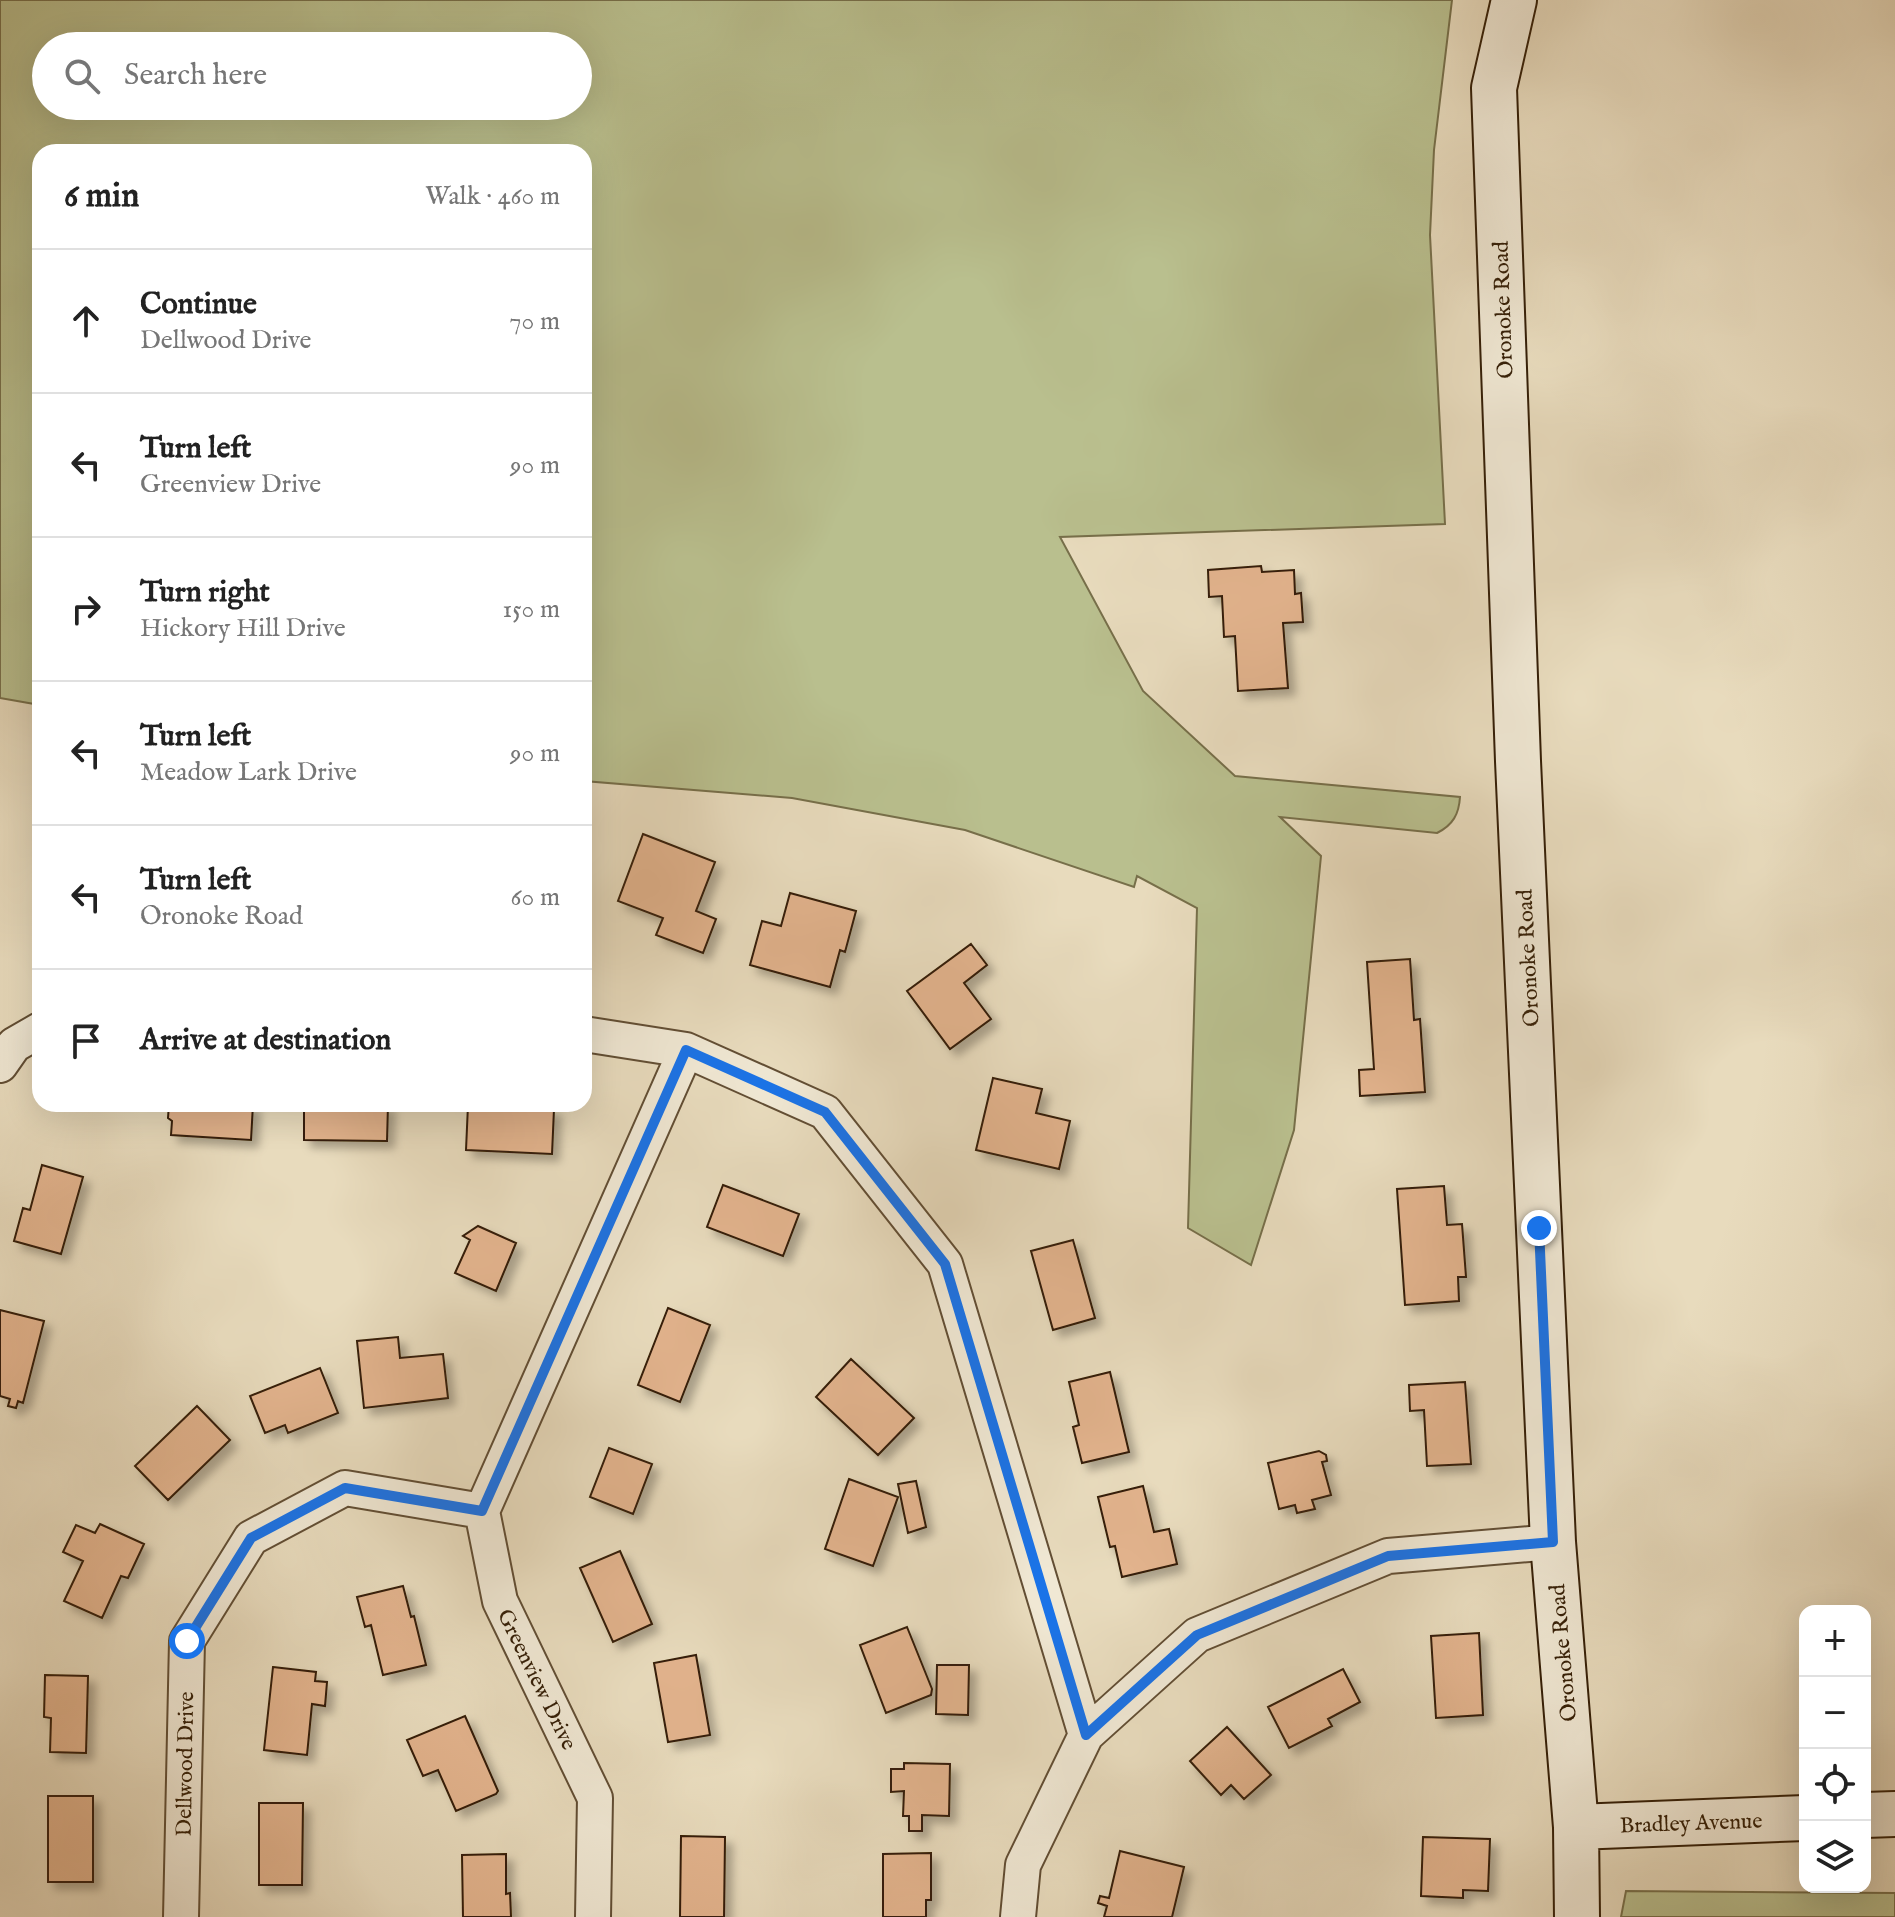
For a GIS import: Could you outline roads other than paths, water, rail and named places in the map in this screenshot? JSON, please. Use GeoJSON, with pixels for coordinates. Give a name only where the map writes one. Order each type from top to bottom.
{"type":"FeatureCollection","features":[{"type":"Feature","properties":{"kind":"street","name":"Oronoke Road"},"geometry":{"type":"LineString","coordinates":[[1514,0],[1494,88],[1518,761],[1553,1542],[1576,1827],[1577,1917]]}},
{"type":"Feature","properties":{"kind":"street"},"geometry":{"type":"LineString","coordinates":[[0,1065],[14,1045],[32,1035]]}},
{"type":"Feature","properties":{"kind":"street"},"geometry":{"type":"LineString","coordinates":[[592,1035],[686,1050],[825,1112],[945,1264],[1086,1735]]}},
{"type":"Feature","properties":{"kind":"street"},"geometry":{"type":"LineString","coordinates":[[482,1511],[686,1050]]}},
{"type":"Feature","properties":{"kind":"street","name":"Dellwood Drive"},"geometry":{"type":"LineString","coordinates":[[181,1917],[187,1641],[251,1538],[345,1488],[482,1511]]}},
{"type":"Feature","properties":{"kind":"street","name":"Greenview Drive"},"geometry":{"type":"LineString","coordinates":[[482,1511],[500,1601],[595,1798],[593,1917]]}},
{"type":"Feature","properties":{"kind":"street"},"geometry":{"type":"LineString","coordinates":[[1018,1917],[1023,1865],[1086,1735],[1197,1635],[1388,1556],[1553,1542]]}},
{"type":"Feature","properties":{"kind":"street"},"geometry":{"type":"LineString","coordinates":[[1871,1815],[1895,1814]]}},
{"type":"Feature","properties":{"kind":"street","name":"Bradley Avenue"},"geometry":{"type":"LineString","coordinates":[[1576,1827],[1799,1818]]}}]}
